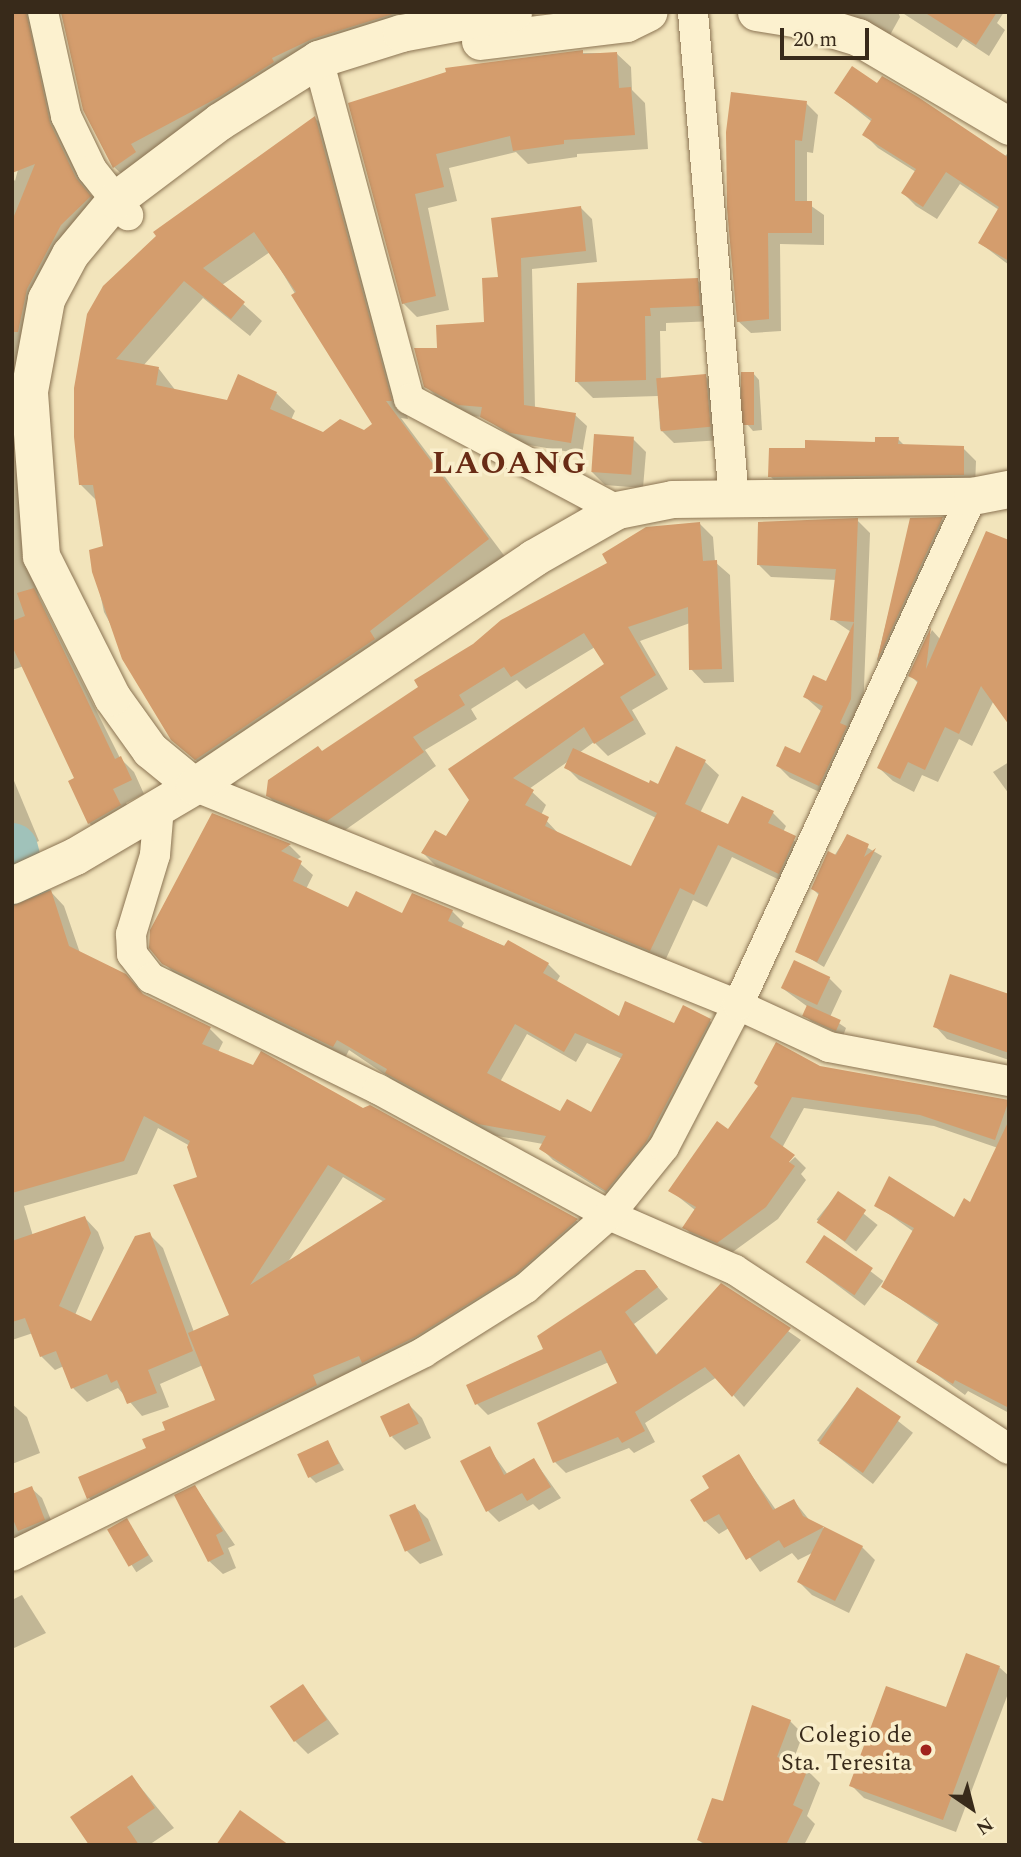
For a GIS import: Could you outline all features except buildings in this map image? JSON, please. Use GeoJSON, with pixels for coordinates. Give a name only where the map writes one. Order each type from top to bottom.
{"type":"FeatureCollection","features":[{"type":"Feature","properties":{"kind":"street"},"geometry":{"type":"LineString","coordinates":[[43,12],[66,116],[93,170],[122,207]]}},
{"type":"Feature","properties":{"kind":"street"},"geometry":{"type":"LineString","coordinates":[[513,12],[401,33],[322,69],[233,137],[122,207],[64,304],[45,391],[56,581],[112,697],[150,750],[194,786],[738,1005],[829,1047],[1009,1082]]}},
{"type":"Feature","properties":{"kind":"street"},"geometry":{"type":"LineString","coordinates":[[322,69],[507,35],[626,23],[649,12]]}},
{"type":"Feature","properties":{"kind":"street"},"geometry":{"type":"LineString","coordinates":[[693,12],[734,497]]}},
{"type":"Feature","properties":{"kind":"street"},"geometry":{"type":"LineString","coordinates":[[756,12],[799,19],[858,37],[1009,126]]}},
{"type":"Feature","properties":{"kind":"street"},"geometry":{"type":"LineString","coordinates":[[322,69],[410,399],[617,510]]}},
{"type":"Feature","properties":{"kind":"street"},"geometry":{"type":"LineString","coordinates":[[12,885],[60,863],[194,786],[533,558],[617,510],[672,499],[972,496],[1009,489]]}},
{"type":"Feature","properties":{"kind":"street"},"geometry":{"type":"LineString","coordinates":[[12,1556],[424,1352],[526,1288],[609,1215],[664,1147],[738,1005],[972,496]]}},
{"type":"Feature","properties":{"kind":"street"},"geometry":{"type":"LineString","coordinates":[[159,807],[155,855],[131,934],[132,954],[151,978],[378,1089],[609,1215],[735,1270],[1009,1449]]}},
{"type":"Feature","properties":{"kind":"waterway"},"geometry":{"type":"LineString","coordinates":[[12,849],[34,933]]}},
{"type":"Feature","properties":{"kind":"place","name":"Colegio de Sta. Teresita"},"geometry":{"type":"Point","coordinates":[926,1750]}},
{"type":"Feature","properties":{"kind":"district","name":"LAOANG"},"geometry":{"type":"Point","coordinates":[510,464]}}]}
